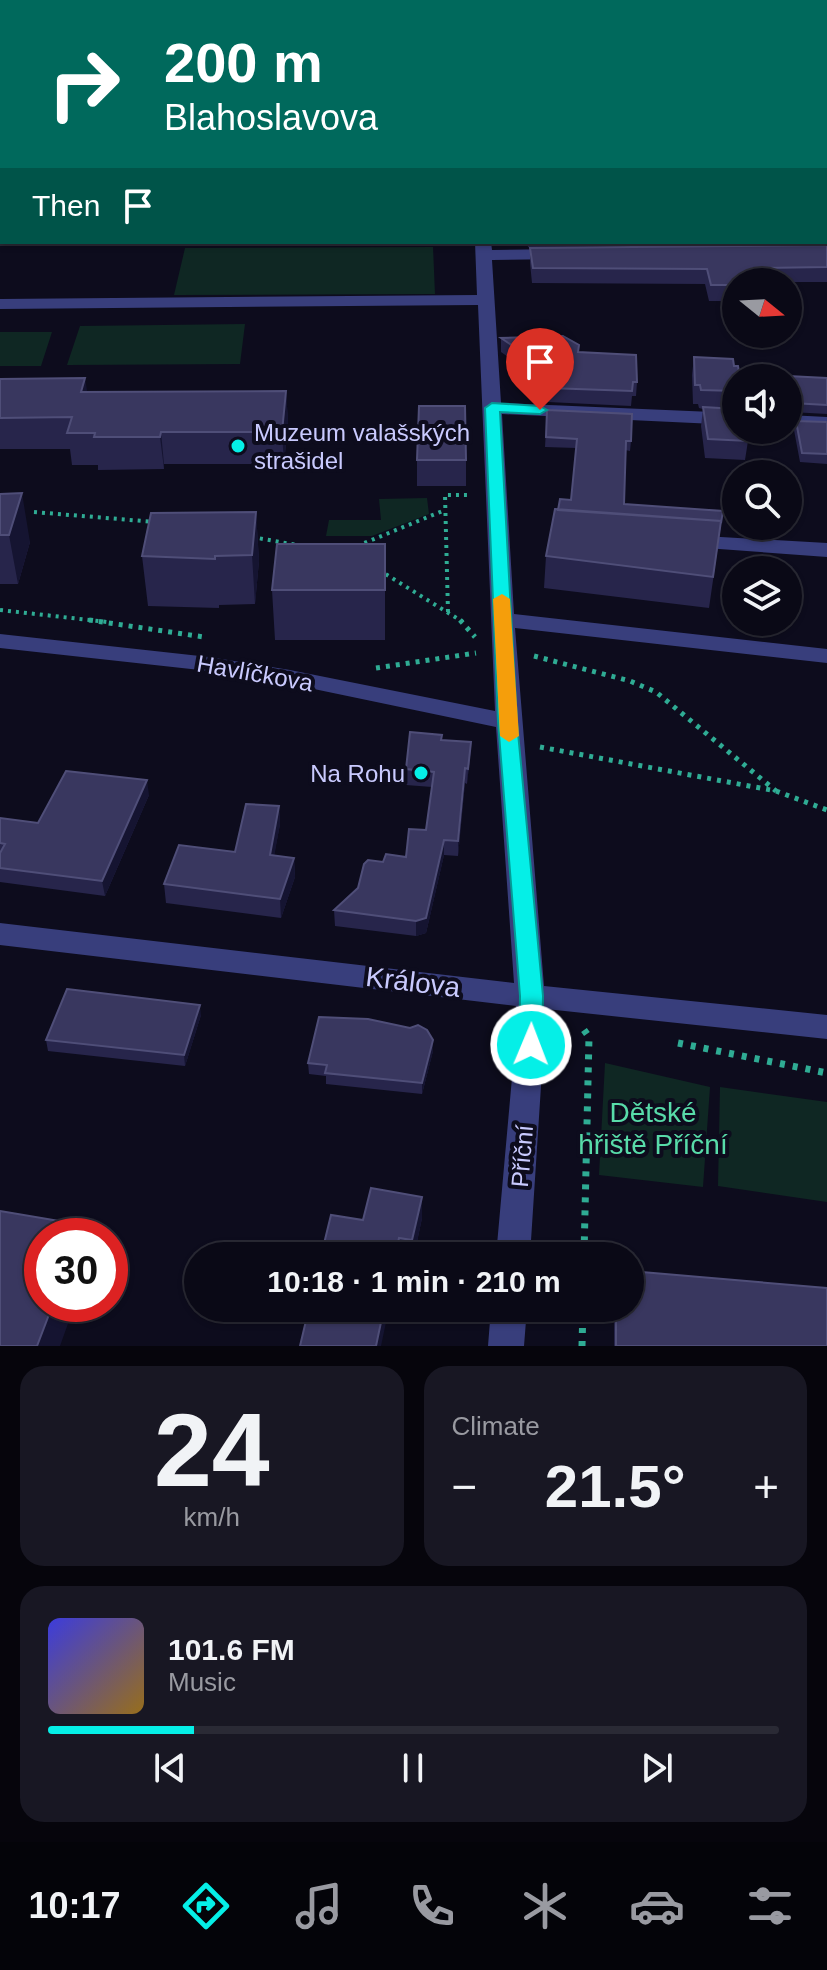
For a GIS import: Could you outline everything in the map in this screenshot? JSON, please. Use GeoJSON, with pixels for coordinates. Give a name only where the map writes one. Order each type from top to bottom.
{"type":"FeatureCollection","features":[{"type":"Feature","properties":{"kind":"street"},"geometry":{"type":"LineString","coordinates":[[484,248],[576,254]]}},
{"type":"Feature","properties":{"kind":"street","name":"Příční"},"geometry":{"type":"LineString","coordinates":[[484,248],[503,620],[495,652],[509,732],[532,1022],[514,1242]]}},
{"type":"Feature","properties":{"kind":"street"},"geometry":{"type":"LineString","coordinates":[[0,304],[486,300]]}},
{"type":"Feature","properties":{"kind":"street"},"geometry":{"type":"LineString","coordinates":[[492,408],[722,418]]}},
{"type":"Feature","properties":{"kind":"street"},"geometry":{"type":"LineString","coordinates":[[802,422],[827,423]]}},
{"type":"Feature","properties":{"kind":"street"},"geometry":{"type":"LineString","coordinates":[[672,540],[827,550]]}},
{"type":"Feature","properties":{"kind":"street"},"geometry":{"type":"LineString","coordinates":[[503,620],[827,656]]}},
{"type":"Feature","properties":{"kind":"street","name":"Havlíčkova"},"geometry":{"type":"LineString","coordinates":[[0,641],[209,664],[290,677],[509,732]]}},
{"type":"Feature","properties":{"kind":"street","name":"Králova"},"geometry":{"type":"LineString","coordinates":[[0,934],[827,1027]]}},
{"type":"Feature","properties":{"kind":"street"},"geometry":{"type":"LineString","coordinates":[[506,1346],[508,1322]]}},
{"type":"Feature","properties":{"kind":"path"},"geometry":{"type":"LineString","coordinates":[[448,612],[445,495],[496,495]]}},
{"type":"Feature","properties":{"kind":"path"},"geometry":{"type":"LineString","coordinates":[[350,548],[445,510]]}},
{"type":"Feature","properties":{"kind":"path"},"geometry":{"type":"LineString","coordinates":[[34,512],[161,523]]}},
{"type":"Feature","properties":{"kind":"path"},"geometry":{"type":"LineString","coordinates":[[247,537],[301,546]]}},
{"type":"Feature","properties":{"kind":"path"},"geometry":{"type":"LineString","coordinates":[[371,565],[463,622],[479,642]]}},
{"type":"Feature","properties":{"kind":"path"},"geometry":{"type":"LineString","coordinates":[[388,676],[373,671],[495,652],[534,656],[630,681],[656,692],[776,791]]}},
{"type":"Feature","properties":{"kind":"path"},"geometry":{"type":"LineString","coordinates":[[509,732],[776,791],[827,810]]}},
{"type":"Feature","properties":{"kind":"path"},"geometry":{"type":"LineString","coordinates":[[584,1242],[589,1037],[579,1023],[595,1026]]}},
{"type":"Feature","properties":{"kind":"path"},"geometry":{"type":"LineString","coordinates":[[672,1042],[827,1073]]}},
{"type":"Feature","properties":{"kind":"path"},"geometry":{"type":"LineString","coordinates":[[582,1346],[583,1322]]}},
{"type":"Feature","properties":{"kind":"green space"},"geometry":{"type":"Polygon","coordinates":[[[433,247],[435,294],[174,295],[185,248],[433,247]]]}},
{"type":"Feature","properties":{"kind":"green space"},"geometry":{"type":"Polygon","coordinates":[[[245,324],[240,364],[67,365],[80,326],[245,324]]]}},
{"type":"Feature","properties":{"kind":"green space"},"geometry":{"type":"Polygon","coordinates":[[[0,332],[52,332],[41,366],[0,366],[0,332]]]}},
{"type":"Feature","properties":{"kind":"green space"},"geometry":{"type":"Polygon","coordinates":[[[427,498],[429,514],[372,536],[326,536],[329,520],[381,520],[379,499],[427,498]]]}},
{"type":"Feature","properties":{"kind":"green space","name":"Dětské hřiště Příční"},"geometry":{"type":"Polygon","coordinates":[[[605,1063],[710,1087],[703,1187],[599,1175],[605,1063]]]}},
{"type":"Feature","properties":{"kind":"green space"},"geometry":{"type":"Polygon","coordinates":[[[720,1087],[827,1102],[827,1202],[718,1186],[720,1087]]]}},
{"type":"Feature","properties":{"kind":"building"},"geometry":{"type":"Polygon","coordinates":[[[827,245],[827,267],[722,268],[722,285],[711,285],[707,269],[533,268],[530,248],[827,245]]]}},
{"type":"Feature","properties":{"kind":"building"},"geometry":{"type":"Polygon","coordinates":[[[563,336],[579,345],[578,352],[636,355],[637,382],[633,382],[632,391],[549,388],[549,377],[529,376],[532,359],[501,338],[563,336]]]}},
{"type":"Feature","properties":{"kind":"building"},"geometry":{"type":"Polygon","coordinates":[[[694,357],[733,359],[734,364],[722,364],[722,391],[701,390],[700,385],[695,385],[694,357]]]}},
{"type":"Feature","properties":{"kind":"building"},"geometry":{"type":"Polygon","coordinates":[[[802,377],[827,378],[827,405],[802,404],[802,377]]]}},
{"type":"Feature","properties":{"kind":"building"},"geometry":{"type":"Polygon","coordinates":[[[85,378],[81,392],[286,391],[282,432],[161,432],[160,437],[94,437],[95,433],[67,433],[72,417],[0,418],[0,379],[85,378]]]}},
{"type":"Feature","properties":{"kind":"building"},"geometry":{"type":"Polygon","coordinates":[[[419,406],[465,406],[466,460],[417,460],[419,406]]]}},
{"type":"Feature","properties":{"kind":"building"},"geometry":{"type":"Polygon","coordinates":[[[703,407],[722,408],[722,440],[708,439],[703,407]]]}},
{"type":"Feature","properties":{"kind":"building"},"geometry":{"type":"Polygon","coordinates":[[[547,410],[632,414],[631,441],[626,441],[624,504],[722,511],[721,523],[558,510],[560,499],[571,500],[577,439],[546,437],[547,410]]]}},
{"type":"Feature","properties":{"kind":"building"},"geometry":{"type":"Polygon","coordinates":[[[802,421],[827,422],[827,454],[802,453],[802,421]]]}},
{"type":"Feature","properties":{"kind":"building"},"geometry":{"type":"Polygon","coordinates":[[[22,493],[9,535],[0,535],[0,494],[22,493]]]}},
{"type":"Feature","properties":{"kind":"building"},"geometry":{"type":"Polygon","coordinates":[[[555,509],[721,521],[713,577],[546,556],[555,509]]]}},
{"type":"Feature","properties":{"kind":"building"},"geometry":{"type":"Polygon","coordinates":[[[256,512],[252,555],[215,556],[215,559],[142,556],[151,513],[256,512]]]}},
{"type":"Feature","properties":{"kind":"building"},"geometry":{"type":"Polygon","coordinates":[[[277,544],[385,544],[385,590],[272,590],[277,544]]]}},
{"type":"Feature","properties":{"kind":"building"},"geometry":{"type":"Polygon","coordinates":[[[410,732],[442,735],[441,740],[471,742],[468,769],[465,768],[458,841],[444,840],[426,918],[416,921],[334,910],[358,888],[364,864],[368,860],[383,862],[386,854],[406,857],[409,829],[426,830],[434,772],[406,769],[410,732]]]}},
{"type":"Feature","properties":{"kind":"building"},"geometry":{"type":"Polygon","coordinates":[[[66,771],[147,780],[102,881],[0,868],[0,853],[5,844],[0,843],[0,818],[38,823],[66,771]]]}},
{"type":"Feature","properties":{"kind":"building"},"geometry":{"type":"Polygon","coordinates":[[[246,804],[279,806],[270,855],[294,858],[280,899],[164,884],[179,845],[235,852],[246,804]]]}},
{"type":"Feature","properties":{"kind":"building"},"geometry":{"type":"Polygon","coordinates":[[[67,989],[200,1005],[184,1055],[46,1040],[67,989]]]}},
{"type":"Feature","properties":{"kind":"building"},"geometry":{"type":"Polygon","coordinates":[[[319,1017],[368,1019],[410,1028],[418,1025],[427,1030],[433,1040],[422,1083],[325,1073],[327,1065],[308,1063],[319,1017]]]}},
{"type":"Feature","properties":{"kind":"building"},"geometry":{"type":"Polygon","coordinates":[[[371,1188],[422,1197],[412,1240],[324,1242],[331,1215],[363,1220],[371,1188]]]}},
{"type":"Feature","properties":{"kind":"building"},"geometry":{"type":"Polygon","coordinates":[[[0,1211],[42,1218],[24,1218],[24,1322],[46,1322],[37,1346],[0,1346],[0,1211]]]}},
{"type":"Feature","properties":{"kind":"building"},"geometry":{"type":"Polygon","coordinates":[[[644,1272],[827,1288],[827,1346],[616,1346],[616,1322],[644,1322],[644,1272]]]}},
{"type":"Feature","properties":{"kind":"building"},"geometry":{"type":"Polygon","coordinates":[[[306,1322],[381,1322],[376,1346],[300,1346],[306,1322]]]}},
{"type":"Feature","properties":{"kind":"slow traffic"},"geometry":{"type":"LineString","coordinates":[[502,599],[509,736]]}},
{"type":"Feature","properties":{"kind":"place","name":"Muzeum valašských strašidel"},"geometry":{"type":"Point","coordinates":[238,446]}},
{"type":"Feature","properties":{"kind":"place","name":"Na Rohu"},"geometry":{"type":"Point","coordinates":[421,773]}},
{"type":"Feature","properties":{"kind":"route"},"geometry":{"type":"LineString","coordinates":[[531,1045],[531,996],[508,722],[492,408],[540,410]]}}]}
